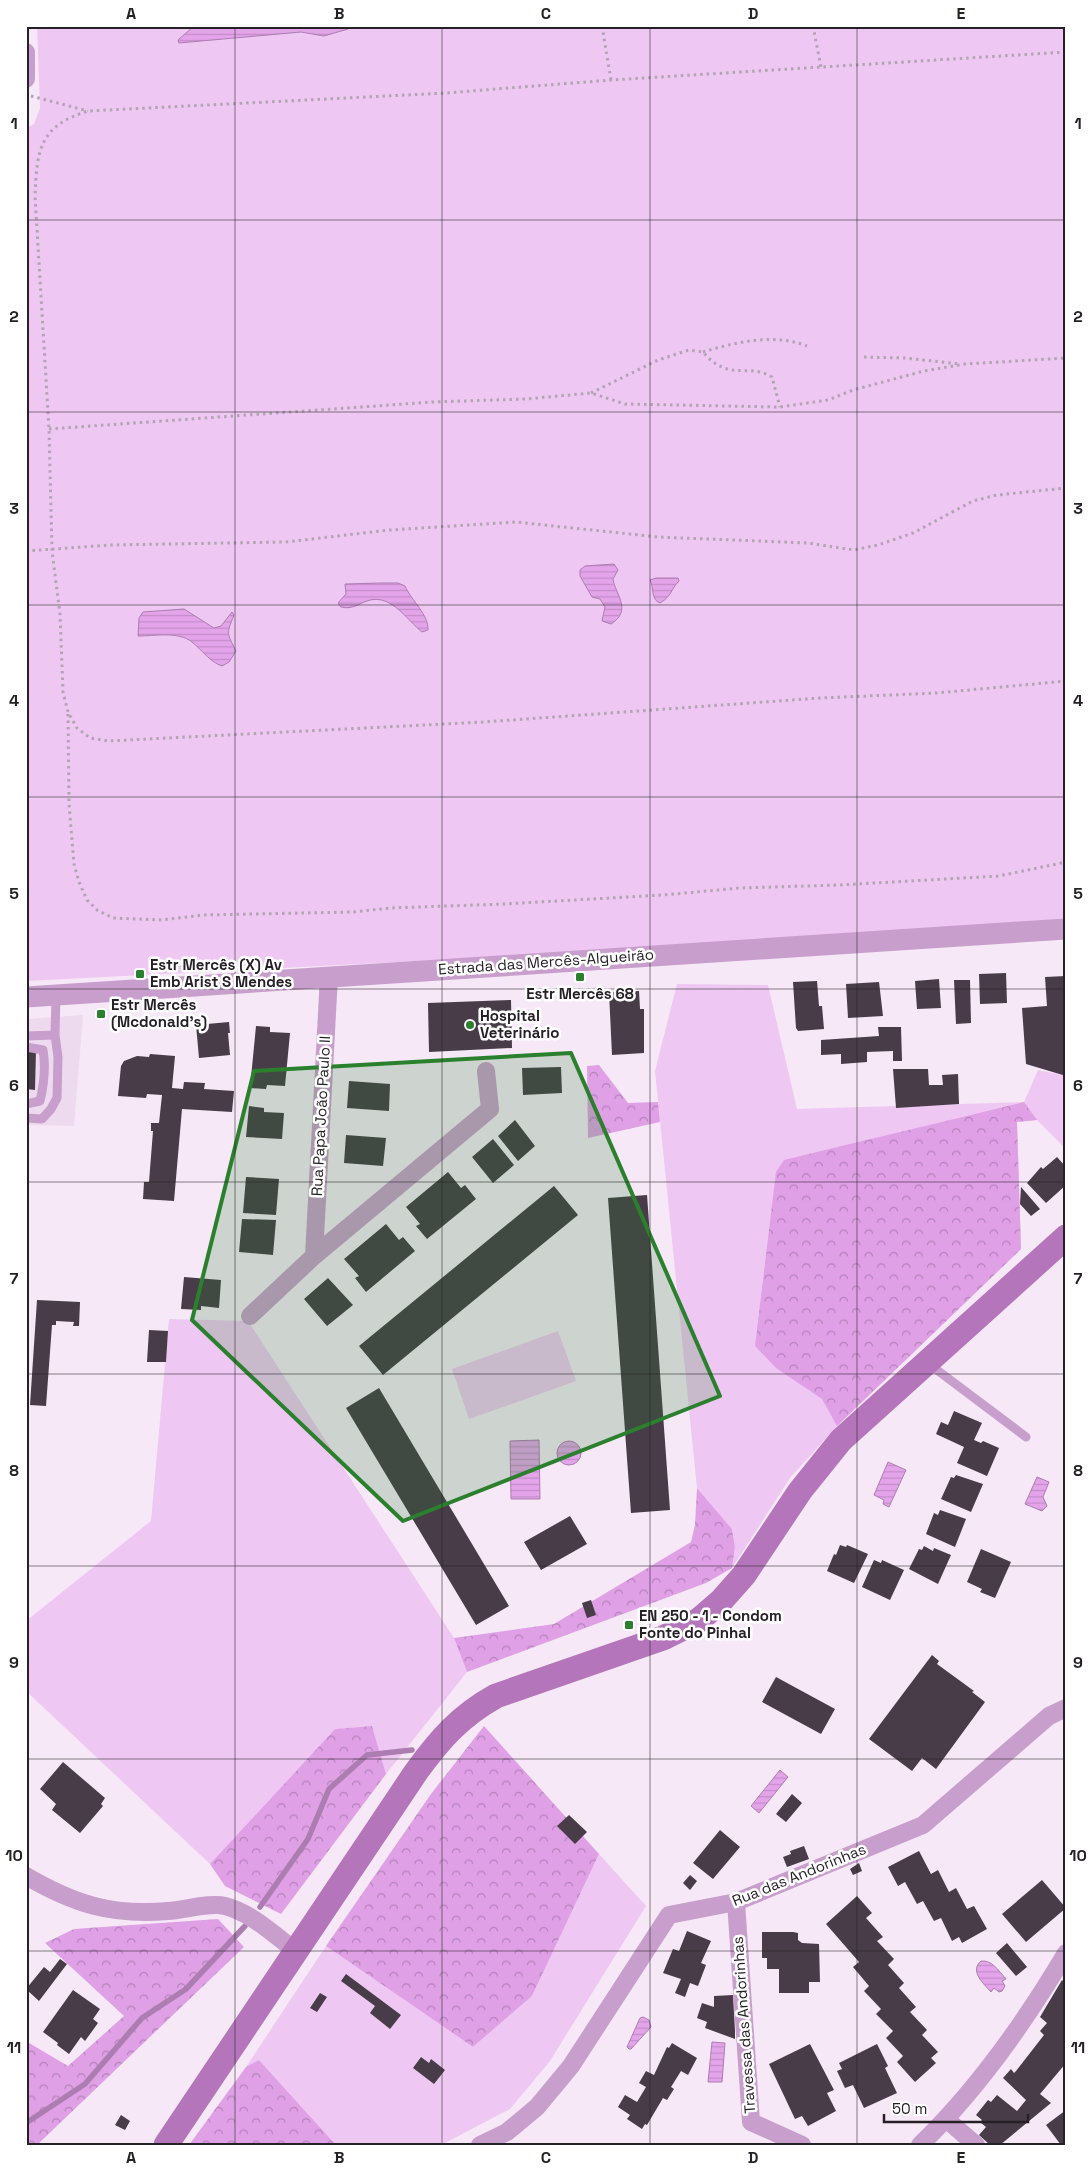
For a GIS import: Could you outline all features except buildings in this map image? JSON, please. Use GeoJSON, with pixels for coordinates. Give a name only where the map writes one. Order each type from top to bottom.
{"type":"FeatureCollection","features":[{"type":"Feature","properties":{"kind":"main road"},"geometry":{"type":"LineString","coordinates":[[166,2145],[416,1772],[431,1751],[460,1719],[474,1708],[509,1690],[663,1638],[704,1616],[732,1590],[744,1575],[800,1491],[841,1440],[1066,1237]]}},
{"type":"Feature","properties":{"kind":"street"},"geometry":{"type":"LineString","coordinates":[[26,52],[26,78]]}},
{"type":"Feature","properties":{"kind":"street","name":"Estrada das Mercês-Algueirão"},"geometry":{"type":"LineString","coordinates":[[26,997],[1066,929]]}},
{"type":"Feature","properties":{"kind":"street","name":"Rua Papa João Paulo II"},"geometry":{"type":"LineString","coordinates":[[314,1256],[329,976]]}},
{"type":"Feature","properties":{"kind":"street"},"geometry":{"type":"LineString","coordinates":[[250,1316],[314,1256],[490,1109],[486,1071]]}},
{"type":"Feature","properties":{"kind":"street","name":"Rua das Andorinhas"},"geometry":{"type":"LineString","coordinates":[[480,2145],[507,2132],[537,2107],[571,2066],[669,1915],[736,1902],[923,1825],[1049,1716],[1066,1708]]}},
{"type":"Feature","properties":{"kind":"street"},"geometry":{"type":"LineString","coordinates":[[26,1876],[64,1897],[82,1904],[101,1908],[145,1912],[223,1905],[254,1920],[296,1951]]}},
{"type":"Feature","properties":{"kind":"street","name":"Travessa das Andorinhas"},"geometry":{"type":"LineString","coordinates":[[736,1902],[751,2122],[802,2145]]}},
{"type":"Feature","properties":{"kind":"street"},"geometry":{"type":"LineString","coordinates":[[920,2145],[946,2119],[1010,2041],[1041,1996],[1066,1953]]}},
{"type":"Feature","properties":{"kind":"street"},"geometry":{"type":"LineString","coordinates":[[946,2119],[976,2145]]}},
{"type":"Feature","properties":{"kind":"lane"},"geometry":{"type":"LineString","coordinates":[[26,1118],[42,1118],[51,1109],[57,1098],[56,995]]}},
{"type":"Feature","properties":{"kind":"lane"},"geometry":{"type":"LineString","coordinates":[[26,1036],[55,1035]]}},
{"type":"Feature","properties":{"kind":"lane"},"geometry":{"type":"LineString","coordinates":[[26,1047],[43,1050],[44,1059],[43,1087],[40,1101],[26,1104]]}},
{"type":"Feature","properties":{"kind":"lane"},"geometry":{"type":"LineString","coordinates":[[927,1362],[1026,1437]]}},
{"type":"Feature","properties":{"kind":"path"},"geometry":{"type":"LineString","coordinates":[[602,26],[611,80]]}},
{"type":"Feature","properties":{"kind":"path"},"geometry":{"type":"LineString","coordinates":[[812,26],[821,67]]}},
{"type":"Feature","properties":{"kind":"path"},"geometry":{"type":"LineString","coordinates":[[1066,52],[611,80],[446,93],[88,111],[72,116],[57,126],[40,147],[36,159],[35,196],[49,429],[52,551],[60,614],[63,692],[68,712],[69,804],[74,864],[87,900],[97,910],[113,918],[162,920],[203,915],[353,912],[390,908],[663,895],[740,888],[839,885],[999,876],[1066,862]]}},
{"type":"Feature","properties":{"kind":"path"},"geometry":{"type":"LineString","coordinates":[[26,95],[88,111]]}},
{"type":"Feature","properties":{"kind":"path"},"geometry":{"type":"LineString","coordinates":[[49,429],[432,402],[526,399],[591,393],[658,360],[689,350],[703,352],[758,340],[791,339],[807,346]]}},
{"type":"Feature","properties":{"kind":"path"},"geometry":{"type":"LineString","coordinates":[[703,352],[713,363],[733,372],[766,373],[772,377],[780,407]]}},
{"type":"Feature","properties":{"kind":"path"},"geometry":{"type":"LineString","coordinates":[[864,357],[905,358],[965,364]]}},
{"type":"Feature","properties":{"kind":"path"},"geometry":{"type":"LineString","coordinates":[[591,393],[625,404],[780,407],[828,400],[853,390],[924,371],[965,364],[1066,358]]}},
{"type":"Feature","properties":{"kind":"path"},"geometry":{"type":"LineString","coordinates":[[26,552],[110,545],[285,542],[390,530],[516,522],[658,537],[808,543],[854,550],[878,545],[914,533],[973,501],[997,495],[1066,488]]}},
{"type":"Feature","properties":{"kind":"path"},"geometry":{"type":"LineString","coordinates":[[68,712],[77,728],[90,738],[108,741],[484,722],[820,698],[937,692],[1066,681]]}},
{"type":"Feature","properties":{"kind":"highlighted area"},"geometry":{"type":"Polygon","coordinates":[[[571,1053],[720,1396],[403,1521],[192,1320],[254,1071],[571,1053]]]}},
{"type":"Feature","properties":{"kind":"shaded area"},"geometry":{"type":"Polygon","coordinates":[[[37,26],[1066,26],[1066,928],[26,981],[26,128],[34,124],[40,108],[37,26]]]}},
{"type":"Feature","properties":{"kind":"shaded area"},"geometry":{"type":"Polygon","coordinates":[[[194,26],[351,26],[348,29],[324,36],[301,32],[179,43],[178,40],[194,26]]]}},
{"type":"Feature","properties":{"kind":"shaded area"},"geometry":{"type":"Polygon","coordinates":[[[614,564],[618,570],[613,579],[614,585],[622,608],[617,619],[611,624],[602,621],[605,607],[600,599],[592,597],[580,576],[580,570],[585,566],[614,564]]]}},
{"type":"Feature","properties":{"kind":"shaded area"},"geometry":{"type":"Polygon","coordinates":[[[656,578],[678,578],[679,581],[660,603],[654,597],[650,580],[656,578]]]}},
{"type":"Feature","properties":{"kind":"shaded area"},"geometry":{"type":"Polygon","coordinates":[[[398,583],[405,586],[423,613],[428,624],[428,630],[422,632],[399,610],[385,601],[378,599],[370,600],[349,608],[341,607],[338,603],[346,594],[345,584],[398,583]]]}},
{"type":"Feature","properties":{"kind":"shaded area"},"geometry":{"type":"Polygon","coordinates":[[[184,609],[214,628],[221,626],[232,612],[234,615],[229,634],[236,651],[229,662],[222,666],[218,664],[192,642],[180,636],[138,636],[139,618],[143,612],[184,609]]]}},
{"type":"Feature","properties":{"kind":"shaded area"},"geometry":{"type":"Polygon","coordinates":[[[677,984],[768,985],[797,1109],[1024,1102],[1038,1070],[1066,1076],[1066,1149],[1037,1120],[1017,1122],[1021,1249],[837,1426],[790,1478],[732,1568],[735,1547],[732,1529],[697,1488],[655,1071],[677,984]]]}},
{"type":"Feature","properties":{"kind":"shaded area"},"geometry":{"type":"Polygon","coordinates":[[[83,1015],[74,1126],[26,1125],[26,1019],[83,1015]]]}},
{"type":"Feature","properties":{"kind":"shaded area"},"geometry":{"type":"Polygon","coordinates":[[[169,1319],[248,1321],[454,1638],[467,1672],[386,1774],[372,1726],[335,1729],[210,1864],[26,1691],[26,1621],[151,1521],[169,1319]]]}},
{"type":"Feature","properties":{"kind":"shaded area"},"geometry":{"type":"Polygon","coordinates":[[[558,1331],[576,1381],[469,1419],[452,1369],[558,1331]]]}},
{"type":"Feature","properties":{"kind":"shaded area"},"geometry":{"type":"Polygon","coordinates":[[[539,1440],[540,1499],[511,1499],[510,1441],[539,1440]]]}},
{"type":"Feature","properties":{"kind":"shaded area"},"geometry":{"type":"Polygon","coordinates":[[[569,1441],[577,1445],[581,1453],[577,1461],[569,1465],[561,1461],[557,1453],[561,1445],[569,1441]]]}},
{"type":"Feature","properties":{"kind":"shaded area"},"geometry":{"type":"Polygon","coordinates":[[[888,1462],[906,1470],[889,1507],[883,1504],[884,1500],[874,1495],[888,1462]]]}},
{"type":"Feature","properties":{"kind":"shaded area"},"geometry":{"type":"Polygon","coordinates":[[[1037,1477],[1049,1482],[1043,1497],[1047,1506],[1042,1511],[1025,1504],[1037,1477]]]}},
{"type":"Feature","properties":{"kind":"shaded area"},"geometry":{"type":"Polygon","coordinates":[[[780,1770],[788,1777],[759,1813],[751,1806],[780,1770]]]}},
{"type":"Feature","properties":{"kind":"shaded area"},"geometry":{"type":"Polygon","coordinates":[[[599,1854],[646,1906],[550,2061],[510,2109],[441,2145],[336,2145],[259,2060],[246,2067],[326,1946],[473,2047],[532,1996],[599,1854]]]}},
{"type":"Feature","properties":{"kind":"shaded area"},"geometry":{"type":"Polygon","coordinates":[[[981,1961],[992,1964],[1006,1979],[1002,1981],[1005,1986],[1002,1991],[999,1992],[994,1988],[991,1992],[979,1977],[977,1969],[981,1961]]]}},
{"type":"Feature","properties":{"kind":"shaded area"},"geometry":{"type":"Polygon","coordinates":[[[643,2017],[649,2020],[651,2027],[629,2049],[627,2047],[640,2018],[643,2017]]]}},
{"type":"Feature","properties":{"kind":"shaded area"},"geometry":{"type":"Polygon","coordinates":[[[712,2042],[725,2043],[722,2082],[708,2082],[712,2042]]]}},
{"type":"Feature","properties":{"kind":"green space"},"geometry":{"type":"Polygon","coordinates":[[[599,1065],[628,1103],[658,1102],[660,1122],[588,1138],[587,1066],[599,1065]]]}},
{"type":"Feature","properties":{"kind":"green space"},"geometry":{"type":"Polygon","coordinates":[[[1024,1102],[1037,1120],[1017,1122],[1021,1249],[837,1426],[822,1399],[776,1368],[755,1346],[776,1172],[784,1160],[1024,1102]]]}},
{"type":"Feature","properties":{"kind":"green space"},"geometry":{"type":"Polygon","coordinates":[[[697,1488],[732,1529],[735,1547],[732,1568],[706,1583],[467,1672],[454,1638],[554,1624],[691,1542],[695,1525],[697,1488]]]}},
{"type":"Feature","properties":{"kind":"green space"},"geometry":{"type":"Polygon","coordinates":[[[372,1726],[386,1774],[281,1914],[225,1886],[210,1864],[335,1729],[372,1726]]]}},
{"type":"Feature","properties":{"kind":"green space"},"geometry":{"type":"Polygon","coordinates":[[[484,1726],[599,1854],[532,1996],[473,2047],[326,1946],[431,1794],[484,1726]]]}},
{"type":"Feature","properties":{"kind":"green space"},"geometry":{"type":"Polygon","coordinates":[[[218,1919],[244,1947],[37,2145],[26,2145],[26,2044],[29,2043],[68,2066],[124,2016],[45,1943],[74,1929],[218,1919]]]}},
{"type":"Feature","properties":{"kind":"green space"},"geometry":{"type":"Polygon","coordinates":[[[259,2060],[336,2145],[189,2145],[246,2067],[259,2060]]]}},
{"type":"Feature","properties":{"kind":"waterway"},"geometry":{"type":"LineString","coordinates":[[260,1907],[308,1839],[329,1789],[367,1755],[412,1750]]}},
{"type":"Feature","properties":{"kind":"waterway"},"geometry":{"type":"LineString","coordinates":[[26,2123],[85,2084],[142,2018],[186,1989],[245,1926]]}},
{"type":"Feature","properties":{"kind":"place","name":"Estr Mercês (X) Av Emb Arist S Mendes"},"geometry":{"type":"Point","coordinates":[140,974]}},
{"type":"Feature","properties":{"kind":"place","name":"Estr Mercês 68"},"geometry":{"type":"Point","coordinates":[580,977]}},
{"type":"Feature","properties":{"kind":"place","name":"Estr Mercês (Mcdonald's)"},"geometry":{"type":"Point","coordinates":[101,1014]}},
{"type":"Feature","properties":{"kind":"place","name":"Hospital Veterinário"},"geometry":{"type":"Point","coordinates":[470,1025]}},
{"type":"Feature","properties":{"kind":"place","name":"EN 250 - 1 - Condom Fonte do Pinhal"},"geometry":{"type":"Point","coordinates":[629,1625]}}]}
